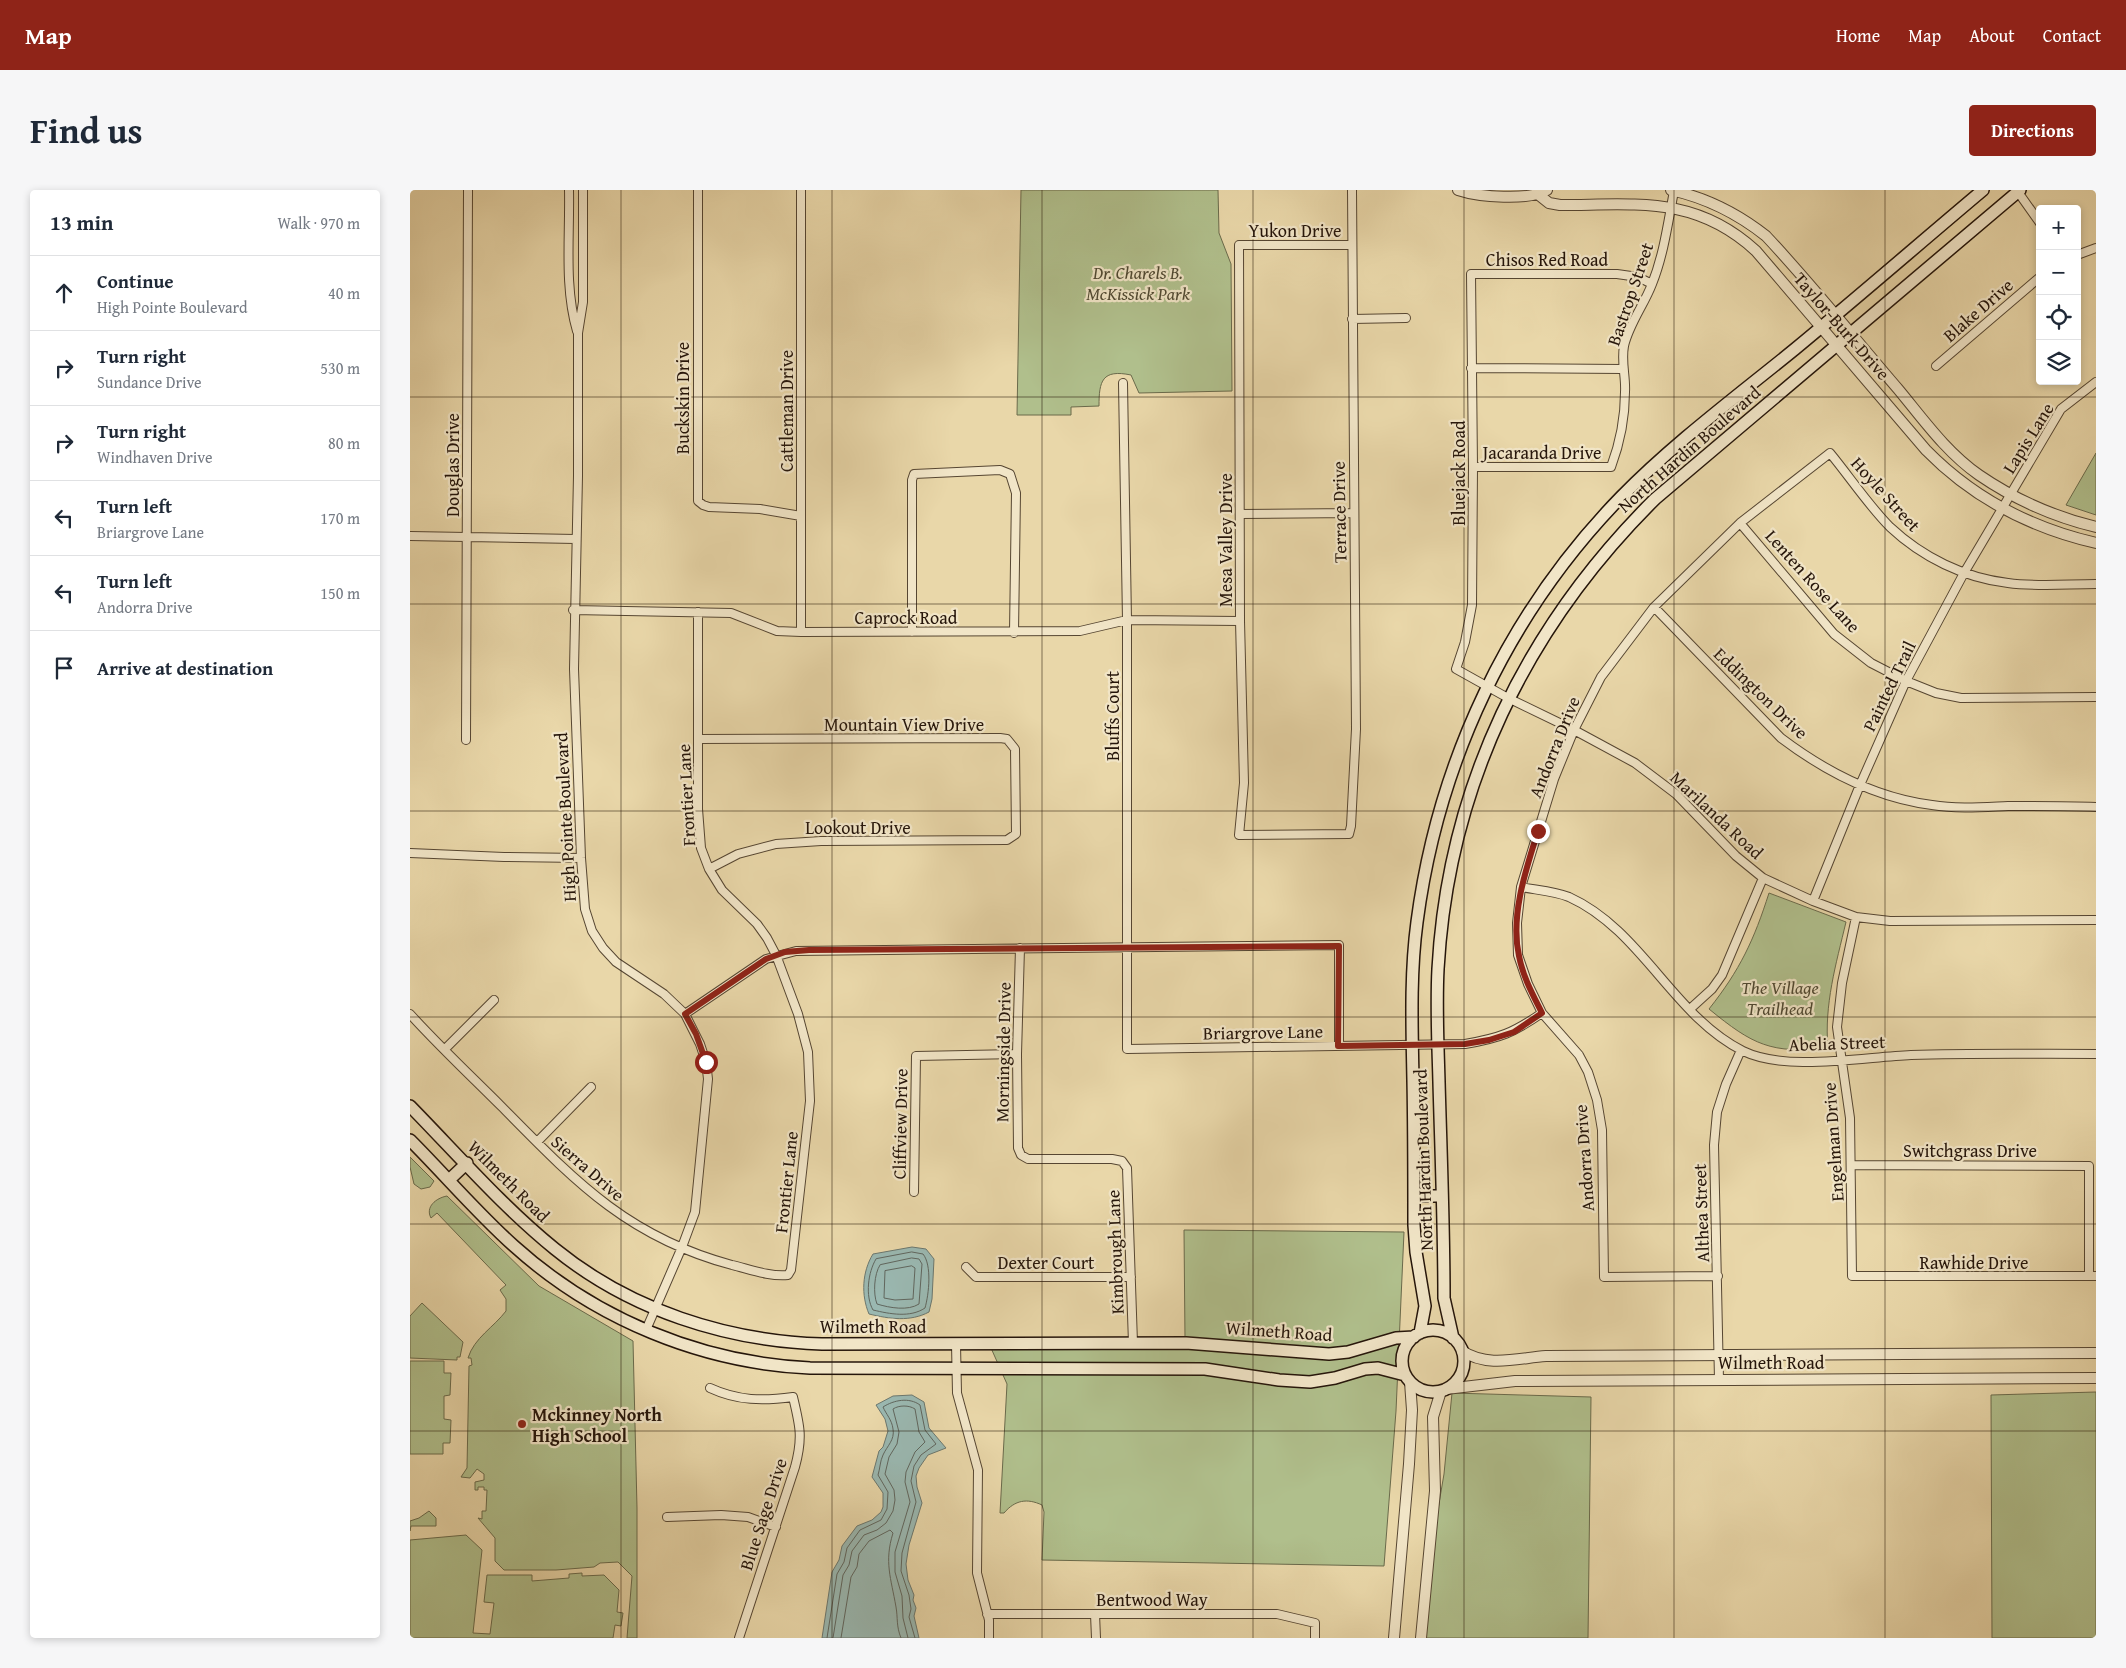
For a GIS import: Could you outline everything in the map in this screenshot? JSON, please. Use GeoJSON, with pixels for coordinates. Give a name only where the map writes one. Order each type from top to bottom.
{"type":"FeatureCollection","features":[{"type":"Feature","properties":{"kind":"main road","name":"North Hardin Boulevard"},"geometry":{"type":"LineString","coordinates":[[1417,1335],[1425,1306],[1416,1252],[1414,1196],[1412,1045],[1414,947],[1427,857],[1450,775],[1465,735],[1487,687],[1519,628],[1548,584],[1578,544],[1621,497],[1664,457],[1822,327],[1983,190]]}},
{"type":"Feature","properties":{"kind":"main road","name":"North Hardin Boulevard"},"geometry":{"type":"LineString","coordinates":[[1453,1338],[1444,1298],[1438,1044],[1438,956],[1443,913],[1453,858],[1474,780],[1508,698],[1561,609],[1600,557],[1630,524],[1674,481],[2019,191]]}},
{"type":"Feature","properties":{"kind":"main road","name":"Wilmeth Road"},"geometry":{"type":"LineString","coordinates":[[410,1106],[521,1219],[556,1249],[604,1283],[656,1308],[716,1329],[780,1342],[822,1344],[1217,1344],[1272,1351],[1329,1354],[1348,1352],[1396,1338],[1417,1335]]}},
{"type":"Feature","properties":{"kind":"main road"},"geometry":{"type":"LineString","coordinates":[[410,1140],[497,1230],[544,1271],[590,1303],[646,1330],[677,1343],[719,1355],[778,1366],[852,1369],[1205,1369],[1279,1380],[1310,1382],[1335,1378],[1365,1369],[1378,1368],[1408,1378],[1425,1391],[1443,1390],[1455,1384],[1462,1373],[1464,1360],[1462,1351],[1453,1338],[1436,1330],[1417,1335],[1408,1344],[1403,1356],[1408,1378]]}},
{"type":"Feature","properties":{"kind":"main road"},"geometry":{"type":"LineString","coordinates":[[449,1180],[467,1163]]}},
{"type":"Feature","properties":{"kind":"main road"},"geometry":{"type":"LineString","coordinates":[[1414,1196],[1442,1196]]}},
{"type":"Feature","properties":{"kind":"street","name":"Douglas Drive"},"geometry":{"type":"LineString","coordinates":[[466,740],[468,190]]}},
{"type":"Feature","properties":{"kind":"street","name":"High Pointe Boulevard"},"geometry":{"type":"LineString","coordinates":[[569,190],[569,293],[571,312],[578,333]]}},
{"type":"Feature","properties":{"kind":"street","name":"High Pointe Boulevard"},"geometry":{"type":"LineString","coordinates":[[583,190],[583,302],[578,333],[576,538],[573,610],[581,858],[585,909],[592,931],[616,962],[664,994],[685,1014],[700,1044],[706,1062],[708,1079],[696,1202],[692,1222],[646,1330]]}},
{"type":"Feature","properties":{"kind":"street","name":"Buckskin Drive"},"geometry":{"type":"LineString","coordinates":[[698,190],[698,500],[703,506],[760,509],[801,516]]}},
{"type":"Feature","properties":{"kind":"street","name":"Cattleman Drive"},"geometry":{"type":"LineString","coordinates":[[801,190],[801,632]]}},
{"type":"Feature","properties":{"kind":"street","name":"Terrace Drive"},"geometry":{"type":"LineString","coordinates":[[1239,835],[1349,834],[1351,826],[1356,729],[1352,190]]}},
{"type":"Feature","properties":{"kind":"street","name":"Taylor-Burk Drive"},"geometry":{"type":"LineString","coordinates":[[1458,190],[1495,196],[1543,192],[1549,203],[1560,204],[1656,205],[1671,207],[1696,213],[1741,237],[1756,250],[1938,462],[1965,484],[2002,508],[2042,527],[2096,543]]}},
{"type":"Feature","properties":{"kind":"street","name":"Taylor-Burk Drive"},"geometry":{"type":"LineString","coordinates":[[1673,190],[1720,206],[1753,226],[1787,259],[1836,315],[1941,441],[1978,474],[2011,494],[2060,516],[2096,527]]}},
{"type":"Feature","properties":{"kind":"street","name":"Bastrop Street"},"geometry":{"type":"LineString","coordinates":[[1611,466],[1619,445],[1623,420],[1626,390],[1622,369],[1624,346],[1631,326],[1652,284],[1666,236],[1673,190]]}},
{"type":"Feature","properties":{"kind":"street"},"geometry":{"type":"LineString","coordinates":[[2019,191],[2036,217]]}},
{"type":"Feature","properties":{"kind":"street","name":"Yukon Drive"},"geometry":{"type":"LineString","coordinates":[[1239,245],[1351,245]]}},
{"type":"Feature","properties":{"kind":"street","name":"Mesa Valley Drive"},"geometry":{"type":"LineString","coordinates":[[1239,245],[1240,621],[1244,784],[1239,835]]}},
{"type":"Feature","properties":{"kind":"street"},"geometry":{"type":"LineString","coordinates":[[2081,254],[2096,248]]}},
{"type":"Feature","properties":{"kind":"street","name":"Chisos Red Road"},"geometry":{"type":"LineString","coordinates":[[1471,274],[1618,274],[1638,277],[1652,284]]}},
{"type":"Feature","properties":{"kind":"street","name":"Bluejack Road"},"geometry":{"type":"LineString","coordinates":[[1456,670],[1472,605],[1474,467],[1471,274]]}},
{"type":"Feature","properties":{"kind":"street","name":"Blake Drive"},"geometry":{"type":"LineString","coordinates":[[1936,366],[2036,280]]}},
{"type":"Feature","properties":{"kind":"street"},"geometry":{"type":"LineString","coordinates":[[1352,319],[1406,318]]}},
{"type":"Feature","properties":{"kind":"street"},"geometry":{"type":"LineString","coordinates":[[1471,368],[1622,369]]}},
{"type":"Feature","properties":{"kind":"street","name":"Lapis Lane"},"geometry":{"type":"LineString","coordinates":[[2011,494],[2061,409],[2096,382]]}},
{"type":"Feature","properties":{"kind":"street","name":"Bluffs Court"},"geometry":{"type":"LineString","coordinates":[[1123,383],[1127,620],[1127,1049]]}},
{"type":"Feature","properties":{"kind":"street","name":"Andorra Drive"},"geometry":{"type":"LineString","coordinates":[[1718,1276],[1604,1277],[1602,1130],[1597,1100],[1588,1072],[1579,1055],[1542,1013],[1528,984],[1518,955],[1517,924],[1521,887],[1554,779],[1574,730],[1601,677],[1654,607],[1740,522],[1830,453]]}},
{"type":"Feature","properties":{"kind":"street","name":"Hoyle Street"},"geometry":{"type":"LineString","coordinates":[[1830,453],[1889,525],[1914,548],[1964,573],[2011,584],[2096,584]]}},
{"type":"Feature","properties":{"kind":"street","name":"Jacaranda Drive"},"geometry":{"type":"LineString","coordinates":[[1474,467],[1611,466]]}},
{"type":"Feature","properties":{"kind":"street"},"geometry":{"type":"LineString","coordinates":[[912,632],[912,480],[914,474],[1000,470],[1007,471],[1013,477],[1016,493],[1014,633]]}},
{"type":"Feature","properties":{"kind":"street","name":"Painted Trail"},"geometry":{"type":"LineString","coordinates":[[1813,901],[1860,785],[1906,681],[1964,573],[2011,494]]}},
{"type":"Feature","properties":{"kind":"street"},"geometry":{"type":"LineString","coordinates":[[1240,514],[1354,513]]}},
{"type":"Feature","properties":{"kind":"street","name":"Lenten Rose Lane"},"geometry":{"type":"LineString","coordinates":[[1740,522],[1834,634],[1871,663],[1906,681],[1936,693],[1961,698],[2096,697]]}},
{"type":"Feature","properties":{"kind":"street"},"geometry":{"type":"LineString","coordinates":[[410,536],[576,538]]}},
{"type":"Feature","properties":{"kind":"street","name":"Eddington Drive"},"geometry":{"type":"LineString","coordinates":[[1654,607],[1781,738],[1812,761],[1860,785],[1904,800],[1934,806],[2096,807]]}},
{"type":"Feature","properties":{"kind":"street","name":"Caprock Road"},"geometry":{"type":"LineString","coordinates":[[573,610],[731,612],[777,632],[1014,633],[1080,631],[1127,620],[1240,621]]}},
{"type":"Feature","properties":{"kind":"street","name":"Frontier Lane"},"geometry":{"type":"LineString","coordinates":[[698,612],[699,830],[702,848],[709,869],[722,890],[762,930],[776,955],[798,1014],[808,1052],[810,1101],[791,1270],[788,1275]]}},
{"type":"Feature","properties":{"kind":"street","name":"Marilanda Road"},"geometry":{"type":"LineString","coordinates":[[1456,670],[1635,763],[1676,794],[1736,856],[1763,878],[1813,901],[1856,917],[1890,921],[2096,920]]}},
{"type":"Feature","properties":{"kind":"street","name":"Mountain View Drive"},"geometry":{"type":"LineString","coordinates":[[698,739],[1007,739],[1015,749],[1016,834],[1012,838]]}},
{"type":"Feature","properties":{"kind":"street","name":"Lookout Drive"},"geometry":{"type":"LineString","coordinates":[[709,869],[738,854],[776,844],[821,841],[1000,841],[1012,838]]}},
{"type":"Feature","properties":{"kind":"street"},"geometry":{"type":"LineString","coordinates":[[410,853],[504,858],[581,858]]}},
{"type":"Feature","properties":{"kind":"street"},"geometry":{"type":"LineString","coordinates":[[1690,1009],[1712,988],[1722,975],[1763,878]]}},
{"type":"Feature","properties":{"kind":"street","name":"Abelia Street"},"geometry":{"type":"LineString","coordinates":[[1521,887],[1567,897],[1590,909],[1620,932],[1709,1028],[1751,1055],[1780,1061],[1803,1062],[1916,1055],[2096,1054]]}},
{"type":"Feature","properties":{"kind":"street","name":"Engelman Drive"},"geometry":{"type":"LineString","coordinates":[[1852,1276],[1850,1118],[1837,1027],[1842,984],[1856,917]]}},
{"type":"Feature","properties":{"kind":"street"},"geometry":{"type":"LineString","coordinates":[[685,1014],[750,969],[776,955],[809,950],[1339,946],[1338,1046]]}},
{"type":"Feature","properties":{"kind":"street","name":"Morningside Drive"},"geometry":{"type":"LineString","coordinates":[[1020,948],[1016,1054],[1018,1148],[1020,1155],[1028,1159],[1112,1159],[1122,1161]]}},
{"type":"Feature","properties":{"kind":"street"},"geometry":{"type":"LineString","coordinates":[[445,1049],[494,1000]]}},
{"type":"Feature","properties":{"kind":"street","name":"Briargrove Lane"},"geometry":{"type":"LineString","coordinates":[[1127,1049],[1465,1044],[1489,1040],[1514,1032],[1542,1013]]}},
{"type":"Feature","properties":{"kind":"street","name":"Sierra Drive"},"geometry":{"type":"LineString","coordinates":[[410,1014],[588,1192],[611,1210],[640,1228],[682,1247],[724,1262],[780,1276],[788,1275]]}},
{"type":"Feature","properties":{"kind":"street","name":"Althea Street"},"geometry":{"type":"LineString","coordinates":[[1720,1380],[1714,1145],[1717,1112],[1726,1084],[1741,1050]]}},
{"type":"Feature","properties":{"kind":"street","name":"Cliffview Drive"},"geometry":{"type":"LineString","coordinates":[[914,1192],[916,1056],[1016,1054]]}},
{"type":"Feature","properties":{"kind":"street"},"geometry":{"type":"LineString","coordinates":[[537,1142],[591,1087]]}},
{"type":"Feature","properties":{"kind":"street","name":"Kimbrough Lane"},"geometry":{"type":"LineString","coordinates":[[1122,1161],[1128,1168],[1133,1344]]}},
{"type":"Feature","properties":{"kind":"street","name":"Switchgrass Drive"},"geometry":{"type":"LineString","coordinates":[[1852,1165],[2089,1166],[2093,1276]]}},
{"type":"Feature","properties":{"kind":"street","name":"Dexter Court"},"geometry":{"type":"LineString","coordinates":[[966,1267],[976,1278],[1131,1276]]}},
{"type":"Feature","properties":{"kind":"street","name":"Rawhide Drive"},"geometry":{"type":"LineString","coordinates":[[1852,1276],[2093,1276]]}},
{"type":"Feature","properties":{"kind":"street"},"geometry":{"type":"LineString","coordinates":[[956,1344],[957,1393],[978,1470],[977,1573],[988,1614],[989,1638]]}},
{"type":"Feature","properties":{"kind":"street","name":"Wilmeth Road"},"geometry":{"type":"LineString","coordinates":[[1462,1351],[1472,1357],[1488,1361],[1546,1356],[2096,1353]]}},
{"type":"Feature","properties":{"kind":"street"},"geometry":{"type":"LineString","coordinates":[[1394,1638],[1412,1410],[1408,1378]]}},
{"type":"Feature","properties":{"kind":"street","name":"Wilmeth Road"},"geometry":{"type":"LineString","coordinates":[[1443,1390],[1514,1381],[2096,1378]]}},
{"type":"Feature","properties":{"kind":"street","name":"Blue Sage Drive"},"geometry":{"type":"LineString","coordinates":[[710,1388],[725,1395],[749,1400],[793,1397],[801,1445],[739,1638]]}},
{"type":"Feature","properties":{"kind":"street"},"geometry":{"type":"LineString","coordinates":[[1421,1638],[1435,1492],[1434,1417],[1443,1390]]}},
{"type":"Feature","properties":{"kind":"street"},"geometry":{"type":"LineString","coordinates":[[667,1517],[721,1515],[748,1517],[776,1527]]}},
{"type":"Feature","properties":{"kind":"street","name":"Bentwood Way"},"geometry":{"type":"LineString","coordinates":[[988,1614],[1277,1614],[1315,1623],[1315,1638]]}},
{"type":"Feature","properties":{"kind":"street"},"geometry":{"type":"LineString","coordinates":[[1095,1614],[1096,1638]]}},
{"type":"Feature","properties":{"kind":"green space","name":"Dr. Charels B. McKissick Park"},"geometry":{"type":"Polygon","coordinates":[[[1021,190],[1218,190],[1219,233],[1231,264],[1232,391],[1139,393],[1131,375],[1114,374],[1104,379],[1101,384],[1099,406],[1071,407],[1071,415],[1017,415],[1021,190]]]}},
{"type":"Feature","properties":{"kind":"green space"},"geometry":{"type":"Polygon","coordinates":[[[2096,453],[2096,515],[2066,505],[2096,453]]]}},
{"type":"Feature","properties":{"kind":"green space","name":"The Village Trailhead"},"geometry":{"type":"Polygon","coordinates":[[[1769,893],[1846,922],[1829,1000],[1828,1048],[1792,1049],[1777,1048],[1764,1044],[1738,1031],[1709,1009],[1738,968],[1752,940],[1769,893]]]}},
{"type":"Feature","properties":{"kind":"green space"},"geometry":{"type":"Polygon","coordinates":[[[410,1157],[434,1181],[430,1187],[421,1189],[414,1184],[410,1157]]]}},
{"type":"Feature","properties":{"kind":"green space"},"geometry":{"type":"Polygon","coordinates":[[[447,1196],[539,1286],[633,1341],[637,1508],[637,1638],[627,1638],[632,1576],[618,1562],[600,1563],[594,1567],[556,1570],[504,1570],[495,1561],[495,1538],[478,1518],[482,1519],[482,1511],[486,1511],[487,1490],[484,1490],[484,1487],[478,1487],[478,1490],[475,1490],[475,1482],[484,1480],[484,1474],[477,1469],[470,1478],[461,1477],[467,1468],[469,1366],[472,1365],[471,1358],[468,1358],[479,1339],[506,1311],[506,1299],[500,1290],[506,1285],[437,1213],[431,1218],[429,1210],[433,1204],[447,1196]]]}},
{"type":"Feature","properties":{"kind":"green space"},"geometry":{"type":"Polygon","coordinates":[[[1184,1230],[1404,1232],[1396,1411],[1384,1566],[1042,1560],[1044,1512],[1042,1505],[1026,1501],[1012,1505],[1004,1513],[1000,1513],[1007,1384],[987,1339],[1185,1339],[1184,1230]]]}},
{"type":"Feature","properties":{"kind":"green space"},"geometry":{"type":"Polygon","coordinates":[[[422,1303],[463,1342],[460,1357],[457,1357],[457,1360],[410,1358],[410,1316],[422,1303]]]}},
{"type":"Feature","properties":{"kind":"green space"},"geometry":{"type":"Polygon","coordinates":[[[410,1361],[444,1361],[444,1373],[451,1373],[450,1395],[444,1396],[444,1419],[451,1420],[450,1443],[443,1443],[443,1454],[410,1454],[410,1361]]]}},
{"type":"Feature","properties":{"kind":"green space"},"geometry":{"type":"Polygon","coordinates":[[[2096,1392],[2096,1638],[1992,1638],[1991,1395],[2096,1392]]]}},
{"type":"Feature","properties":{"kind":"green space"},"geometry":{"type":"Polygon","coordinates":[[[1452,1393],[1591,1397],[1588,1638],[1420,1638],[1426,1580],[1444,1474],[1452,1393]]]}},
{"type":"Feature","properties":{"kind":"green space"},"geometry":{"type":"Polygon","coordinates":[[[429,1511],[436,1518],[436,1526],[411,1526],[410,1531],[410,1521],[419,1518],[429,1511]]]}},
{"type":"Feature","properties":{"kind":"green space"},"geometry":{"type":"Polygon","coordinates":[[[466,1535],[482,1550],[473,1633],[490,1634],[494,1603],[484,1602],[487,1575],[532,1575],[532,1581],[569,1578],[569,1574],[582,1573],[582,1576],[604,1575],[619,1590],[617,1612],[623,1613],[621,1626],[615,1625],[613,1638],[410,1638],[410,1540],[466,1535]]]}},
{"type":"Feature","properties":{"kind":"water"},"geometry":{"type":"Polygon","coordinates":[[[912,1247],[926,1249],[934,1259],[932,1299],[929,1312],[915,1317],[900,1319],[869,1314],[866,1307],[864,1284],[869,1261],[873,1254],[912,1247]]]}},
{"type":"Feature","properties":{"kind":"water"},"geometry":{"type":"Polygon","coordinates":[[[912,1395],[924,1402],[929,1428],[946,1448],[928,1455],[916,1476],[922,1503],[909,1545],[906,1564],[908,1580],[914,1595],[913,1600],[916,1608],[914,1616],[919,1638],[822,1638],[832,1572],[839,1560],[842,1546],[857,1526],[872,1520],[881,1512],[883,1507],[883,1493],[872,1477],[879,1451],[883,1447],[888,1431],[885,1419],[876,1405],[893,1396],[912,1395]]]}},
{"type":"Feature","properties":{"kind":"place","name":"Mckinney North High School"},"geometry":{"type":"Point","coordinates":[522,1424]}},
{"type":"Feature","properties":{"kind":"route"},"geometry":{"type":"LineString","coordinates":[[706,1062],[696,1034],[685,1014],[766,959],[785,952],[809,950],[1339,946],[1338,1046],[1465,1044],[1489,1040],[1514,1032],[1542,1013],[1528,984],[1518,955],[1517,924],[1521,887],[1538,831]]}}]}
